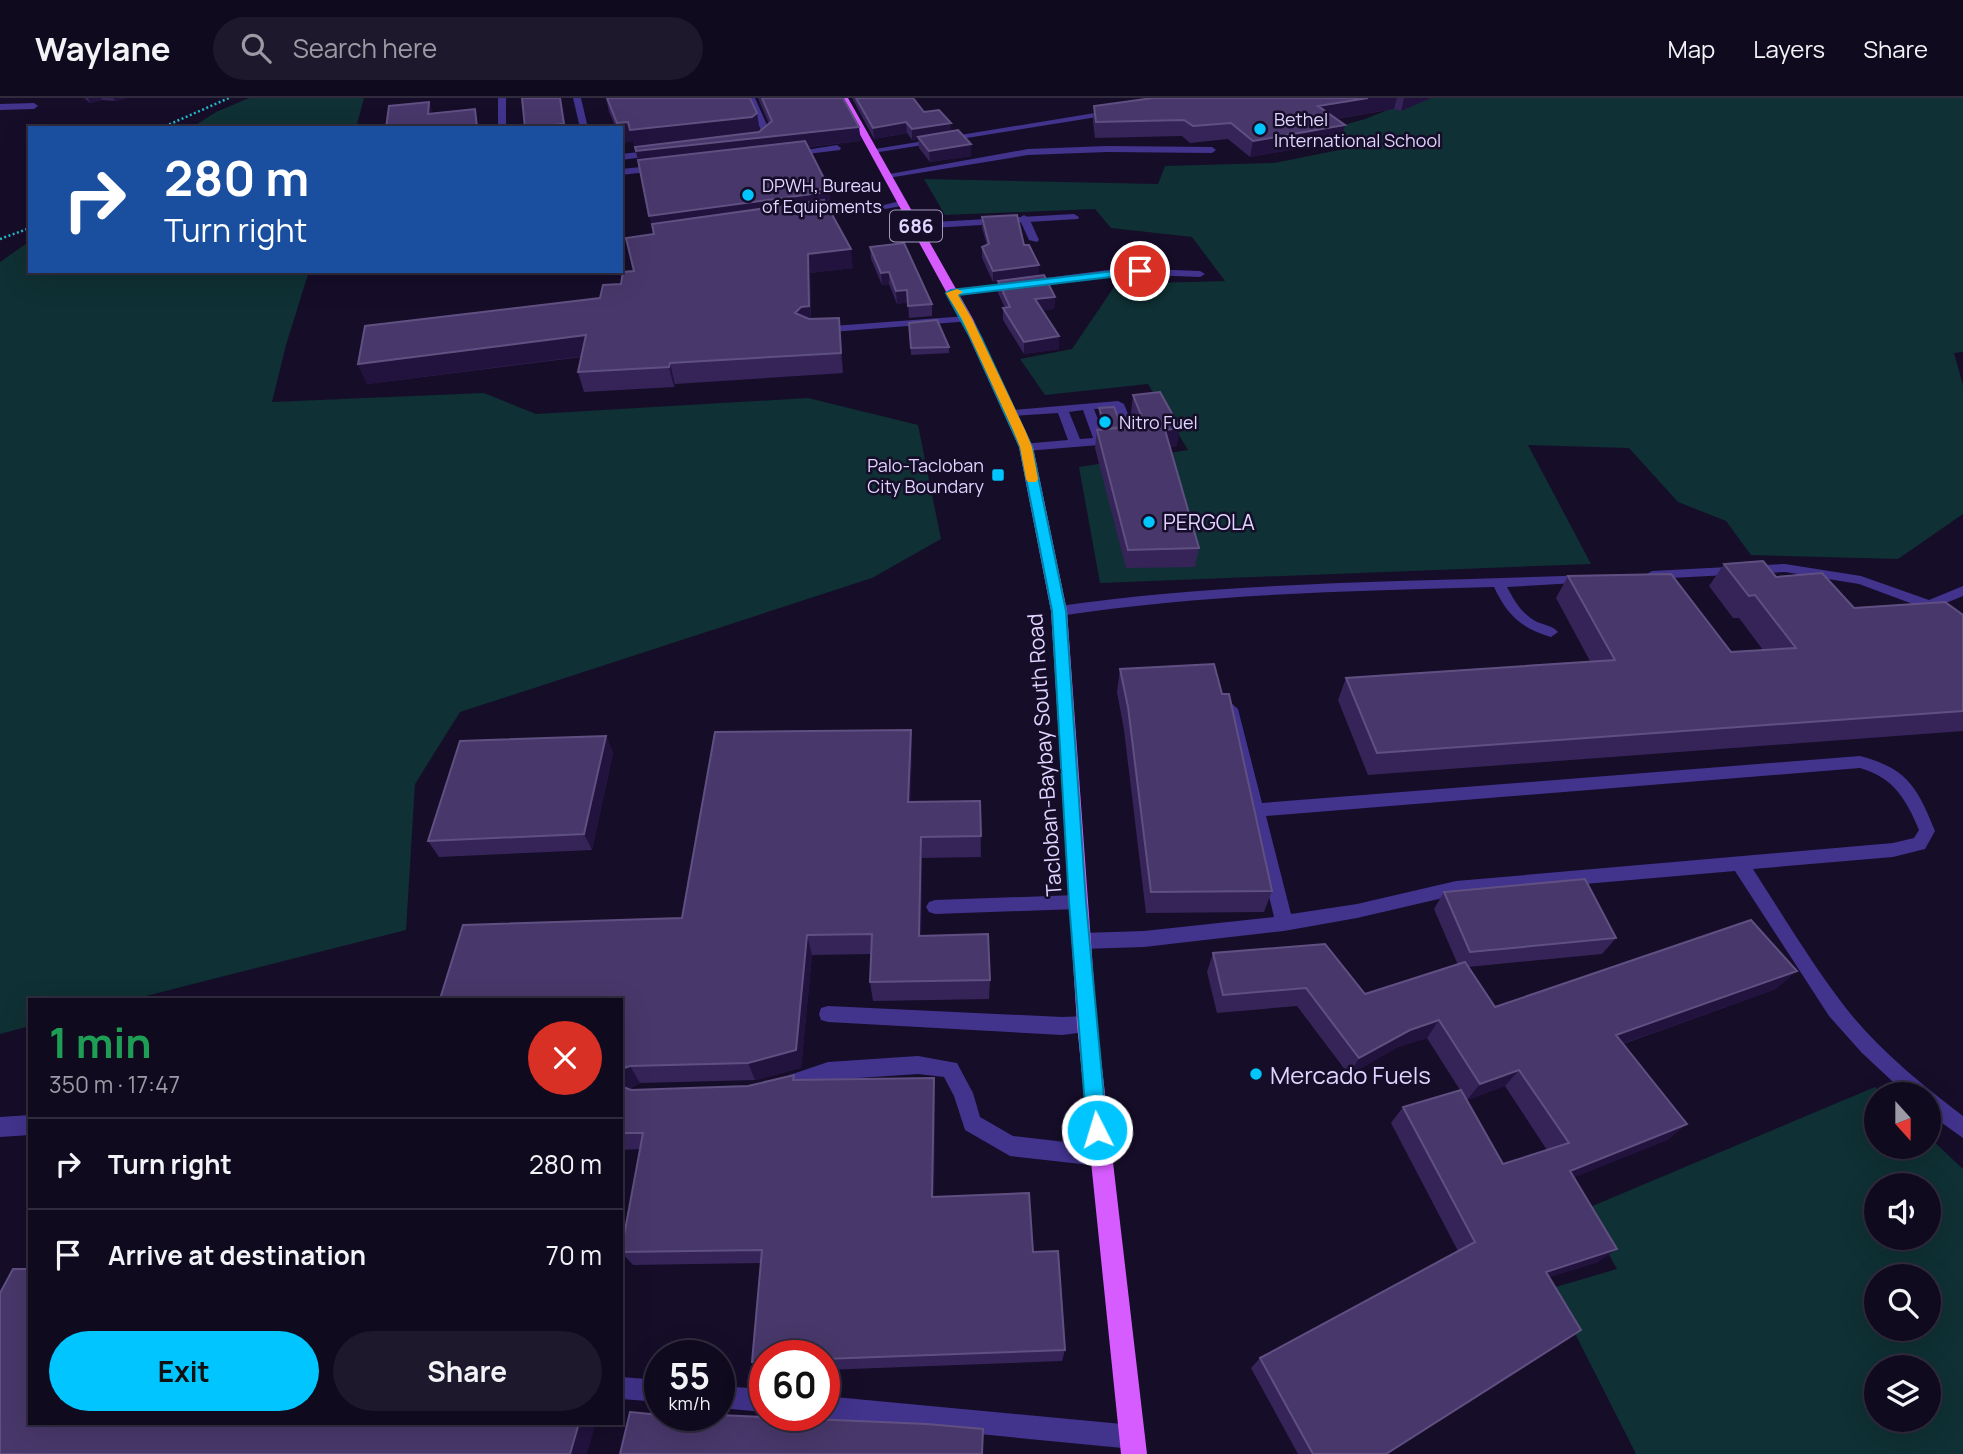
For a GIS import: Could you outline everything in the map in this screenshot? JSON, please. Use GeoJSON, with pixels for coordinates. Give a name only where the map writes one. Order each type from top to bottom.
{"type":"FeatureCollection","features":[{"type":"Feature","properties":{"kind":"main road","name":"Tacloban-Baybay South Road"},"geometry":{"type":"LineString","coordinates":[[844,98],[967,319],[1026,447],[1059,611],[1087,1024],[1099,1156],[1133,1446]]}},
{"type":"Feature","properties":{"kind":"street"},"geometry":{"type":"LineString","coordinates":[[0,107],[34,106]]}},
{"type":"Feature","properties":{"kind":"street"},"geometry":{"type":"LineString","coordinates":[[916,226],[1074,217]]}},
{"type":"Feature","properties":{"kind":"lane"},"geometry":{"type":"LineString","coordinates":[[502,98],[502,126]]}},
{"type":"Feature","properties":{"kind":"lane"},"geometry":{"type":"LineString","coordinates":[[578,98],[584,126]]}},
{"type":"Feature","properties":{"kind":"lane"},"geometry":{"type":"LineString","coordinates":[[750,142],[767,134],[751,98]]}},
{"type":"Feature","properties":{"kind":"lane"},"geometry":{"type":"LineString","coordinates":[[872,147],[1123,107]]}},
{"type":"Feature","properties":{"kind":"lane"},"geometry":{"type":"LineString","coordinates":[[783,154],[837,148]]}},
{"type":"Feature","properties":{"kind":"lane"},"geometry":{"type":"LineString","coordinates":[[888,175],[1028,152],[1107,149],[1212,150]]}},
{"type":"Feature","properties":{"kind":"lane"},"geometry":{"type":"LineString","coordinates":[[623,157],[673,151]]}},
{"type":"Feature","properties":{"kind":"lane"},"geometry":{"type":"LineString","coordinates":[[623,172],[675,166]]}},
{"type":"Feature","properties":{"kind":"lane"},"geometry":{"type":"LineString","coordinates":[[885,206],[904,203]]}},
{"type":"Feature","properties":{"kind":"lane"},"geometry":{"type":"LineString","coordinates":[[836,212],[873,207]]}},
{"type":"Feature","properties":{"kind":"lane"},"geometry":{"type":"LineString","coordinates":[[1024,218],[1034,240]]}},
{"type":"Feature","properties":{"kind":"lane"},"geometry":{"type":"LineString","coordinates":[[951,293],[1123,271],[1200,274]]}},
{"type":"Feature","properties":{"kind":"lane"},"geometry":{"type":"LineString","coordinates":[[805,331],[967,319]]}},
{"type":"Feature","properties":{"kind":"lane"},"geometry":{"type":"LineString","coordinates":[[1012,413],[1118,404],[1132,439],[1026,447]]}},
{"type":"Feature","properties":{"kind":"lane"},"geometry":{"type":"LineString","coordinates":[[1087,406],[1100,441]]}},
{"type":"Feature","properties":{"kind":"lane"},"geometry":{"type":"LineString","coordinates":[[1062,408],[1075,442]]}},
{"type":"Feature","properties":{"kind":"lane"},"geometry":{"type":"LineString","coordinates":[[1635,576],[1785,568],[1861,580],[1933,609],[1963,591]]}},
{"type":"Feature","properties":{"kind":"lane"},"geometry":{"type":"LineString","coordinates":[[1059,611],[1113,601],[1329,586],[1608,578]]}},
{"type":"Feature","properties":{"kind":"lane"},"geometry":{"type":"LineString","coordinates":[[1499,583],[1511,611],[1521,620],[1551,632]]}},
{"type":"Feature","properties":{"kind":"lane"},"geometry":{"type":"LineString","coordinates":[[1229,701],[1284,923]]}},
{"type":"Feature","properties":{"kind":"lane"},"geometry":{"type":"LineString","coordinates":[[1082,941],[1144,939],[1284,923],[1357,911],[1456,888],[1894,850],[1919,844],[1927,831],[1909,789],[1884,767],[1860,762],[1258,810]]}},
{"type":"Feature","properties":{"kind":"lane"},"geometry":{"type":"LineString","coordinates":[[1740,864],[1836,1010],[1869,1047],[1907,1082]]}},
{"type":"Feature","properties":{"kind":"lane"},"geometry":{"type":"LineString","coordinates":[[935,906],[1077,902]]}},
{"type":"Feature","properties":{"kind":"lane"},"geometry":{"type":"LineString","coordinates":[[828,1014],[1062,1026],[1087,1024]]}},
{"type":"Feature","properties":{"kind":"lane"},"geometry":{"type":"LineString","coordinates":[[765,1090],[828,1071],[918,1065],[950,1069],[963,1093],[972,1123],[1010,1146],[1099,1156]]}},
{"type":"Feature","properties":{"kind":"lane"},"geometry":{"type":"LineString","coordinates":[[1941,1111],[1962,1126]]}},
{"type":"Feature","properties":{"kind":"lane"},"geometry":{"type":"LineString","coordinates":[[0,1127],[28,1125]]}},
{"type":"Feature","properties":{"kind":"lane"},"geometry":{"type":"LineString","coordinates":[[623,1388],[644,1390]]}},
{"type":"Feature","properties":{"kind":"lane"},"geometry":{"type":"LineString","coordinates":[[840,1409],[1133,1446]]}},
{"type":"Feature","properties":{"kind":"path"},"geometry":{"type":"LineString","coordinates":[[166,126],[229,98]]}},
{"type":"Feature","properties":{"kind":"path"},"geometry":{"type":"LineString","coordinates":[[0,239],[28,229]]}},
{"type":"Feature","properties":{"kind":"green space"},"geometry":{"type":"Polygon","coordinates":[[[249,98],[364,98],[357,126],[194,126],[216,112],[249,98]]]}},
{"type":"Feature","properties":{"kind":"green space"},"geometry":{"type":"Polygon","coordinates":[[[1418,98],[1963,98],[1963,352],[1954,353],[1963,385],[1963,514],[1898,559],[1751,555],[1726,521],[1678,502],[1629,448],[1528,445],[1591,564],[1100,583],[1079,467],[1188,450],[1148,384],[1045,395],[1020,359],[1072,349],[1116,284],[1225,281],[1192,237],[1111,228],[1095,209],[945,215],[924,179],[1158,184],[1165,166],[1274,163],[1354,147],[1337,127],[1418,98]]]}},
{"type":"Feature","properties":{"kind":"green space"},"geometry":{"type":"Polygon","coordinates":[[[28,242],[28,273],[308,273],[272,402],[484,393],[536,414],[808,398],[918,425],[941,539],[872,578],[460,712],[415,784],[406,930],[138,998],[28,998],[28,1027],[0,1034],[0,262],[28,242]]]}},
{"type":"Feature","properties":{"kind":"green space"},"geometry":{"type":"Polygon","coordinates":[[[1864,1092],[1864,1159],[1941,1159],[1941,1148],[1963,1169],[1963,1454],[1636,1454],[1552,1288],[1617,1269],[1583,1210],[1864,1092]]]}},
{"type":"Feature","properties":{"kind":"building"},"geometry":{"type":"Polygon","coordinates":[[[522,98],[560,98],[564,124],[525,126],[522,98]]]}},
{"type":"Feature","properties":{"kind":"building"},"geometry":{"type":"Polygon","coordinates":[[[607,98],[750,98],[757,113],[752,117],[630,130],[628,122],[617,123],[607,98]]]}},
{"type":"Feature","properties":{"kind":"building"},"geometry":{"type":"Polygon","coordinates":[[[762,98],[843,98],[859,127],[636,151],[635,147],[759,132],[772,121],[762,98]]]}},
{"type":"Feature","properties":{"kind":"building"},"geometry":{"type":"Polygon","coordinates":[[[856,98],[913,98],[924,112],[939,110],[951,123],[912,129],[906,122],[873,128],[856,98]]]}},
{"type":"Feature","properties":{"kind":"building","name":"Bethel International School"},"geometry":{"type":"Polygon","coordinates":[[[1153,98],[1368,98],[1318,106],[1345,125],[1253,141],[1231,123],[1193,126],[1184,120],[1096,122],[1094,106],[1153,98]]]}},
{"type":"Feature","properties":{"kind":"building"},"geometry":{"type":"Polygon","coordinates":[[[429,102],[428,114],[475,109],[477,126],[386,126],[389,106],[429,102]]]}},
{"type":"Feature","properties":{"kind":"building"},"geometry":{"type":"Polygon","coordinates":[[[958,130],[971,144],[929,151],[918,137],[958,130]]]}},
{"type":"Feature","properties":{"kind":"building"},"geometry":{"type":"Polygon","coordinates":[[[805,141],[829,188],[817,190],[819,193],[649,216],[638,160],[805,141]]]}},
{"type":"Feature","properties":{"kind":"building"},"geometry":{"type":"Polygon","coordinates":[[[824,200],[851,249],[808,254],[809,306],[801,307],[795,313],[809,319],[839,318],[841,353],[670,363],[669,367],[578,372],[586,335],[358,364],[365,326],[600,298],[603,285],[621,284],[623,272],[634,271],[626,238],[654,234],[652,224],[824,200]]]}},
{"type":"Feature","properties":{"kind":"building"},"geometry":{"type":"Polygon","coordinates":[[[1017,215],[1024,245],[1029,245],[1039,265],[993,271],[982,247],[989,244],[982,217],[1017,215]]]}},
{"type":"Feature","properties":{"kind":"building"},"geometry":{"type":"Polygon","coordinates":[[[904,243],[932,304],[908,306],[907,290],[896,291],[889,272],[881,273],[870,247],[904,243]]]}},
{"type":"Feature","properties":{"kind":"building"},"geometry":{"type":"Polygon","coordinates":[[[1044,275],[1055,297],[1035,299],[1059,336],[1024,342],[1003,308],[1010,307],[998,281],[1044,275]]]}},
{"type":"Feature","properties":{"kind":"building"},"geometry":{"type":"Polygon","coordinates":[[[937,320],[949,347],[911,348],[909,323],[937,320]]]}},
{"type":"Feature","properties":{"kind":"building"},"geometry":{"type":"Polygon","coordinates":[[[1160,392],[1180,428],[1165,430],[1199,548],[1128,550],[1097,430],[1140,426],[1143,420],[1133,395],[1160,392]]]}},
{"type":"Feature","properties":{"kind":"building"},"geometry":{"type":"Polygon","coordinates":[[[1114,407],[1122,427],[1107,429],[1099,408],[1114,407]]]}},
{"type":"Feature","properties":{"kind":"building"},"geometry":{"type":"Polygon","coordinates":[[[1763,561],[1776,577],[1822,573],[1854,608],[1945,602],[1963,615],[1963,711],[1377,753],[1346,678],[1615,660],[1568,576],[1671,574],[1731,652],[1796,648],[1755,595],[1749,596],[1724,564],[1763,561]]]}},
{"type":"Feature","properties":{"kind":"building"},"geometry":{"type":"Polygon","coordinates":[[[1214,664],[1222,694],[1229,694],[1272,891],[1151,892],[1128,707],[1120,669],[1214,664]]]}},
{"type":"Feature","properties":{"kind":"building"},"geometry":{"type":"Polygon","coordinates":[[[911,730],[908,802],[980,801],[981,836],[921,837],[919,936],[988,934],[990,980],[870,982],[872,934],[807,935],[796,1050],[748,1063],[623,1068],[623,998],[440,998],[463,925],[682,918],[715,732],[911,730]]]}},
{"type":"Feature","properties":{"kind":"building"},"geometry":{"type":"Polygon","coordinates":[[[606,736],[584,834],[428,841],[460,741],[606,736]]]}},
{"type":"Feature","properties":{"kind":"building"},"geometry":{"type":"Polygon","coordinates":[[[1585,879],[1616,938],[1470,952],[1444,892],[1585,879]]]}},
{"type":"Feature","properties":{"kind":"building"},"geometry":{"type":"Polygon","coordinates":[[[1751,920],[1797,971],[1616,1035],[1687,1124],[1570,1171],[1617,1249],[1546,1272],[1581,1330],[1386,1454],[1313,1454],[1260,1358],[1475,1242],[1403,1107],[1461,1090],[1503,1164],[1569,1143],[1519,1070],[1480,1084],[1439,1020],[1410,1030],[1359,1058],[1306,988],[1223,995],[1213,953],[1325,944],[1365,994],[1465,962],[1495,1007],[1751,920]]]}},
{"type":"Feature","properties":{"kind":"building"},"geometry":{"type":"Polygon","coordinates":[[[794,1075],[793,1080],[934,1078],[932,1197],[1029,1193],[1033,1252],[1058,1251],[1065,1350],[840,1358],[840,1340],[754,1340],[762,1250],[623,1252],[643,1133],[623,1133],[623,1087],[631,1090],[748,1086],[794,1075]]]}},
{"type":"Feature","properties":{"kind":"building"},"geometry":{"type":"Polygon","coordinates":[[[13,1269],[28,1269],[28,1425],[578,1425],[570,1454],[0,1454],[0,1293],[13,1269]]]}},
{"type":"Feature","properties":{"kind":"building"},"geometry":{"type":"Polygon","coordinates":[[[630,1412],[644,1413],[644,1431],[735,1431],[735,1416],[749,1416],[749,1431],[840,1431],[840,1420],[983,1429],[982,1454],[620,1454],[630,1412]]]}},
{"type":"Feature","properties":{"kind":"slow traffic"},"geometry":{"type":"LineString","coordinates":[[957,292],[951,293],[967,319],[1026,447],[1032,479]]}},
{"type":"Feature","properties":{"kind":"place","name":"Bethel International School"},"geometry":{"type":"Point","coordinates":[1260,129]}},
{"type":"Feature","properties":{"kind":"place","name":"DPWH, Bureau of Equipments"},"geometry":{"type":"Point","coordinates":[748,195]}},
{"type":"Feature","properties":{"kind":"place","name":"Nitro Fuel"},"geometry":{"type":"Point","coordinates":[1105,422]}},
{"type":"Feature","properties":{"kind":"place","name":"Palo-Tacloban City Boundary"},"geometry":{"type":"Point","coordinates":[998,475]}},
{"type":"Feature","properties":{"kind":"place","name":"PERGOLA"},"geometry":{"type":"Point","coordinates":[1149,522]}},
{"type":"Feature","properties":{"kind":"place","name":"Mercado Fuels"},"geometry":{"type":"Point","coordinates":[1256,1074]}},
{"type":"Feature","properties":{"kind":"route"},"geometry":{"type":"LineString","coordinates":[[1097,1130],[1077,902],[1059,611],[1026,447],[976,337],[951,293],[1140,271]]}}]}
